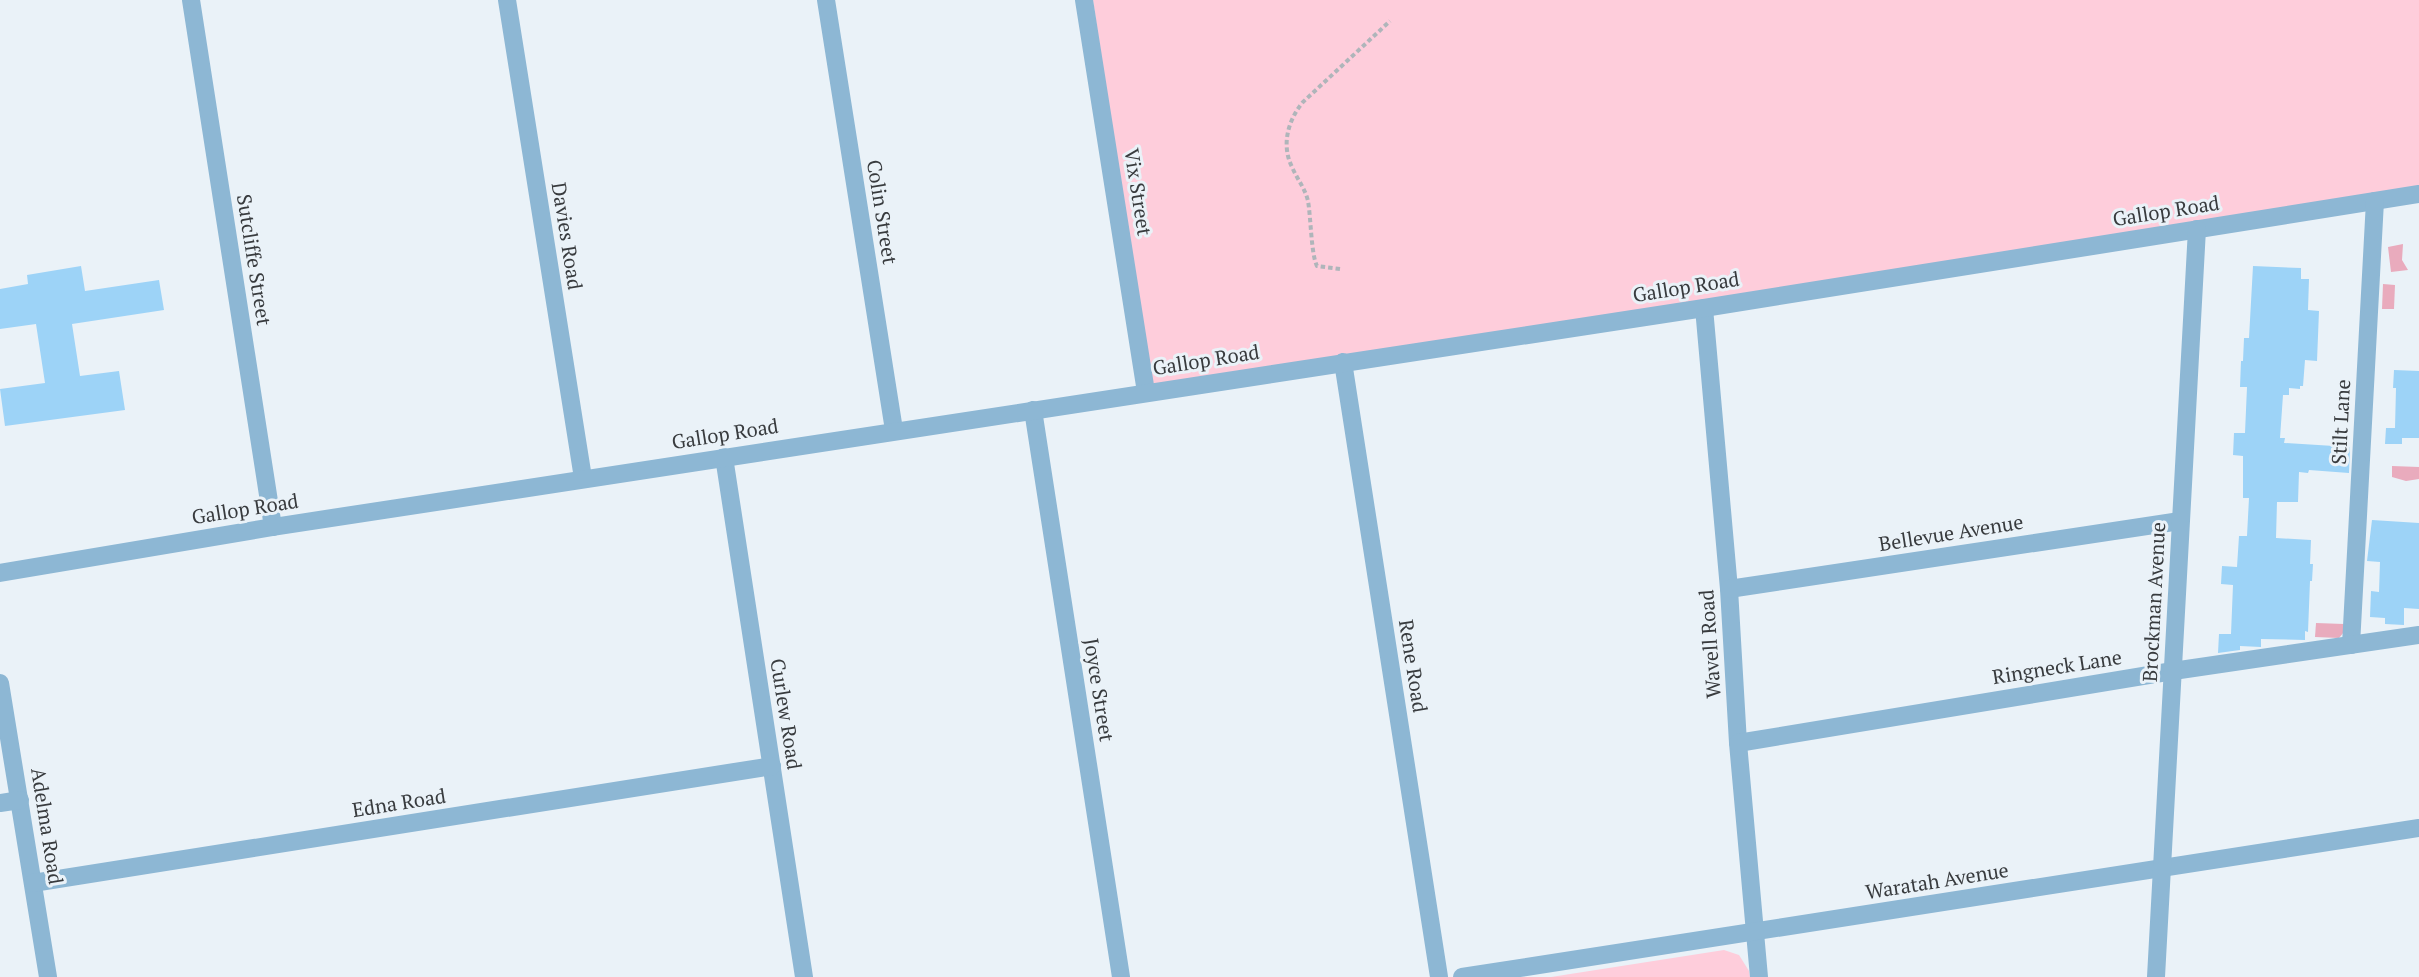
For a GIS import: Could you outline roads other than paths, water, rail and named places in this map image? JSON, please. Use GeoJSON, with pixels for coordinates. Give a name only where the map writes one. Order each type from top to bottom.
{"type":"FeatureCollection","features":[{"type":"Feature","properties":{"kind":"street","name":"Sutcliffe Street"},"geometry":{"type":"LineString","coordinates":[[191,0],[273,526]]}},
{"type":"Feature","properties":{"kind":"street","name":"Davies Road"},"geometry":{"type":"LineString","coordinates":[[507,0],[583,478]]}},
{"type":"Feature","properties":{"kind":"street","name":"Colin Street"},"geometry":{"type":"LineString","coordinates":[[826,0],[894,430]]}},
{"type":"Feature","properties":{"kind":"street","name":"Vix Street"},"geometry":{"type":"LineString","coordinates":[[1084,0],[1146,392]]}},
{"type":"Feature","properties":{"kind":"street","name":"Gallop Road"},"geometry":{"type":"LineString","coordinates":[[0,573],[273,526],[1704,308],[2419,194]]}},
{"type":"Feature","properties":{"kind":"street","name":"Stilt Lane"},"geometry":{"type":"LineString","coordinates":[[2352,645],[2375,201]]}},
{"type":"Feature","properties":{"kind":"street","name":"Brockman Avenue"},"geometry":{"type":"LineString","coordinates":[[2156,977],[2197,229]]}},
{"type":"Feature","properties":{"kind":"street","name":"Wavell Road"},"geometry":{"type":"LineString","coordinates":[[1704,308],[1729,589],[1738,742],[1759,977]]}},
{"type":"Feature","properties":{"kind":"street","name":"Rene Road"},"geometry":{"type":"LineString","coordinates":[[1343,362],[1439,977]]}},
{"type":"Feature","properties":{"kind":"street","name":"Joyce Street"},"geometry":{"type":"LineString","coordinates":[[1033,410],[1121,977]]}},
{"type":"Feature","properties":{"kind":"street","name":"Curlew Road"},"geometry":{"type":"LineString","coordinates":[[724,457],[804,977]]}},
{"type":"Feature","properties":{"kind":"street","name":"Bellevue Avenue"},"geometry":{"type":"LineString","coordinates":[[1729,589],[2180,521]]}},
{"type":"Feature","properties":{"kind":"street","name":"Ringneck Lane"},"geometry":{"type":"LineString","coordinates":[[1738,742],[2173,671],[2419,635]]}},
{"type":"Feature","properties":{"kind":"street","name":"Adelma Road"},"geometry":{"type":"LineString","coordinates":[[0,683],[48,977]]}},
{"type":"Feature","properties":{"kind":"street","name":"Edna Road"},"geometry":{"type":"LineString","coordinates":[[33,884],[772,766]]}},
{"type":"Feature","properties":{"kind":"street"},"geometry":{"type":"LineString","coordinates":[[0,803],[20,800]]}},
{"type":"Feature","properties":{"kind":"street","name":"Waratah Avenue"},"geometry":{"type":"LineString","coordinates":[[1462,977],[2419,828]]}}]}
